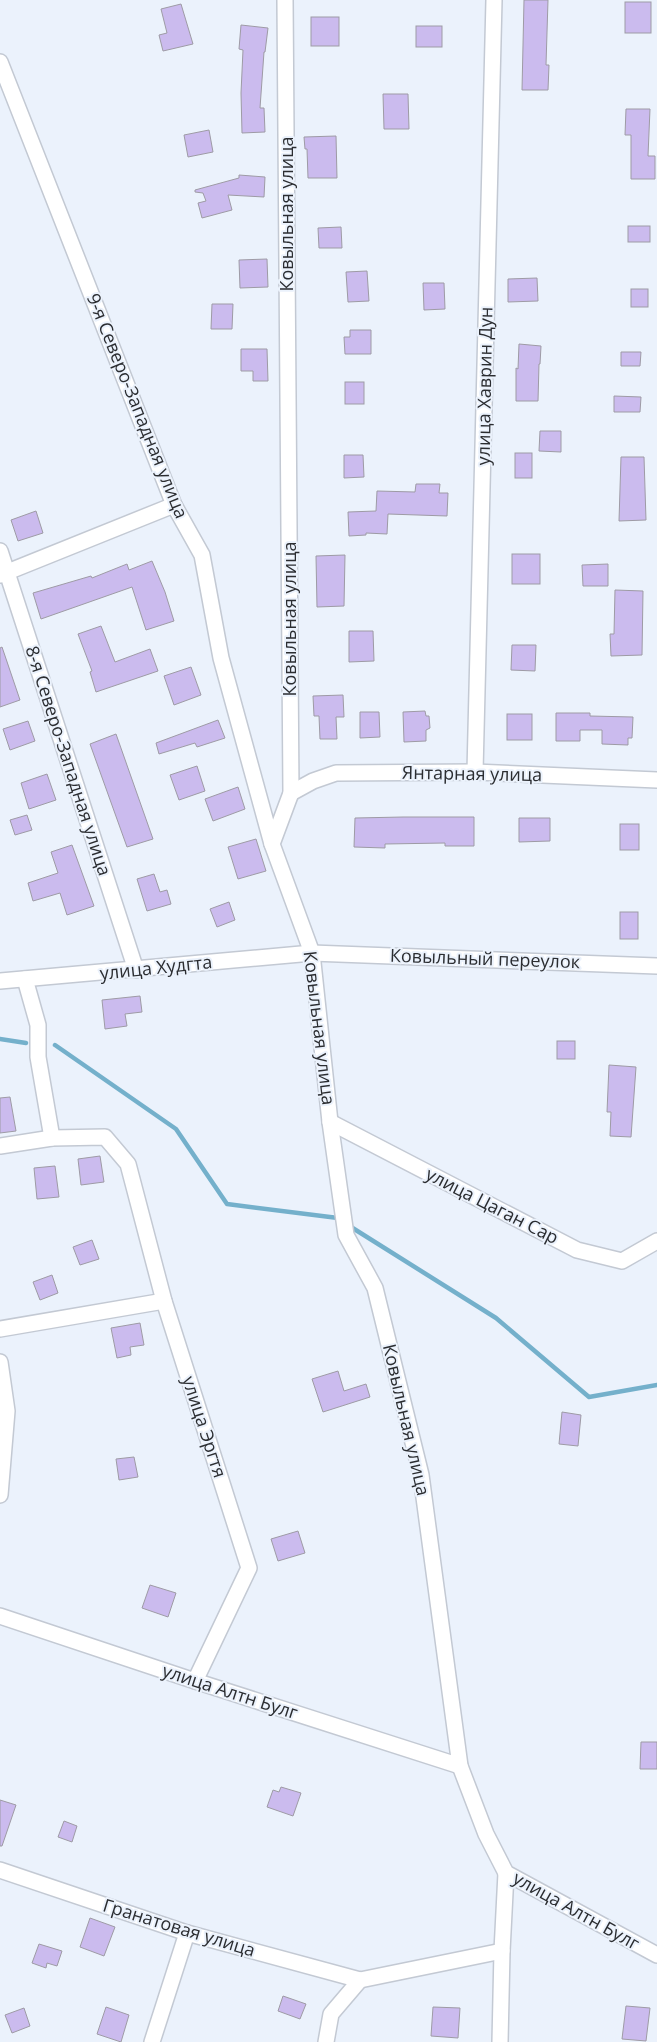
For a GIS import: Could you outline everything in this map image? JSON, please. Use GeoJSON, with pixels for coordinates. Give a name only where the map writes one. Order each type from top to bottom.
{"type":"FeatureCollection","features":[{"type":"Feature","properties":{"kind":"street","name":"Ковыльная улица"},"geometry":{"type":"LineString","coordinates":[[285,0],[291,793],[272,844],[312,953],[330,1122],[346,1235],[375,1288],[421,1475],[460,1766],[486,1834]]}},
{"type":"Feature","properties":{"kind":"street","name":"улица Хаврин Дун"},"geometry":{"type":"LineString","coordinates":[[475,772],[494,0]]}},
{"type":"Feature","properties":{"kind":"street","name":"9-я Северо-Западная улица"},"geometry":{"type":"LineString","coordinates":[[0,62],[174,505],[202,555],[221,658],[272,844]]}},
{"type":"Feature","properties":{"kind":"street"},"geometry":{"type":"LineString","coordinates":[[4,574],[174,505]]}},
{"type":"Feature","properties":{"kind":"street","name":"8-я Северо-Западная улица"},"geometry":{"type":"LineString","coordinates":[[0,551],[4,574],[136,970]]}},
{"type":"Feature","properties":{"kind":"street","name":"Янтарная улица"},"geometry":{"type":"LineString","coordinates":[[291,793],[313,781],[336,773],[475,772],[657,780]]}},
{"type":"Feature","properties":{"kind":"street","name":"улица Худгта"},"geometry":{"type":"LineString","coordinates":[[0,982],[312,953]]}},
{"type":"Feature","properties":{"kind":"street","name":"Ковыльный переулок"},"geometry":{"type":"LineString","coordinates":[[312,953],[657,966]]}},
{"type":"Feature","properties":{"kind":"street"},"geometry":{"type":"LineString","coordinates":[[0,1146],[52,1138],[38,1057],[38,1025],[25,979]]}},
{"type":"Feature","properties":{"kind":"street","name":"улица Цаган Сар"},"geometry":{"type":"LineString","coordinates":[[330,1122],[577,1250],[622,1262],[657,1241]]}},
{"type":"Feature","properties":{"kind":"street","name":"улица Эргтя"},"geometry":{"type":"LineString","coordinates":[[52,1138],[105,1137],[128,1164],[164,1300],[249,1568],[195,1681]]}},
{"type":"Feature","properties":{"kind":"street"},"geometry":{"type":"LineString","coordinates":[[0,1329],[164,1300]]}},
{"type":"Feature","properties":{"kind":"street"},"geometry":{"type":"LineString","coordinates":[[0,1362],[7,1411],[0,1495]]}},
{"type":"Feature","properties":{"kind":"street","name":"улица Алтн Булг"},"geometry":{"type":"LineString","coordinates":[[0,1616],[460,1766]]}},
{"type":"Feature","properties":{"kind":"street","name":"улица Алтн Булг"},"geometry":{"type":"LineString","coordinates":[[486,1834],[506,1873],[656,1955]]}},
{"type":"Feature","properties":{"kind":"street","name":"Гранатовая улица"},"geometry":{"type":"LineString","coordinates":[[0,1870],[187,1933],[360,1980]]}},
{"type":"Feature","properties":{"kind":"street"},"geometry":{"type":"LineString","coordinates":[[500,2042],[506,1873]]}},
{"type":"Feature","properties":{"kind":"street"},"geometry":{"type":"LineString","coordinates":[[152,2042],[187,1933]]}},
{"type":"Feature","properties":{"kind":"street"},"geometry":{"type":"LineString","coordinates":[[326,2042],[331,2014],[360,1980],[502,1951]]}},
{"type":"Feature","properties":{"kind":"building"},"geometry":{"type":"Polygon","coordinates":[[[524,0],[548,0],[546,65],[549,65],[548,90],[522,90],[524,0]]]}},
{"type":"Feature","properties":{"kind":"building"},"geometry":{"type":"Polygon","coordinates":[[[625,2],[651,2],[651,33],[625,33],[625,2]]]}},
{"type":"Feature","properties":{"kind":"building"},"geometry":{"type":"Polygon","coordinates":[[[181,4],[193,44],[163,51],[159,35],[167,33],[161,9],[181,4]]]}},
{"type":"Feature","properties":{"kind":"building"},"geometry":{"type":"Polygon","coordinates":[[[311,17],[339,17],[339,46],[311,46],[311,17]]]}},
{"type":"Feature","properties":{"kind":"building"},"geometry":{"type":"Polygon","coordinates":[[[241,25],[268,28],[264,52],[260,108],[264,108],[265,132],[242,133],[243,50],[239,49],[241,25]]]}},
{"type":"Feature","properties":{"kind":"building"},"geometry":{"type":"Polygon","coordinates":[[[416,26],[442,26],[442,47],[416,47],[416,26]]]}},
{"type":"Feature","properties":{"kind":"building"},"geometry":{"type":"Polygon","coordinates":[[[383,94],[408,94],[409,129],[384,129],[383,94]]]}},
{"type":"Feature","properties":{"kind":"building"},"geometry":{"type":"Polygon","coordinates":[[[626,109],[650,109],[648,156],[655,156],[655,179],[631,179],[631,135],[625,135],[626,109]]]}},
{"type":"Feature","properties":{"kind":"building"},"geometry":{"type":"Polygon","coordinates":[[[209,130],[213,152],[188,157],[184,135],[209,130]]]}},
{"type":"Feature","properties":{"kind":"building"},"geometry":{"type":"Polygon","coordinates":[[[336,136],[337,178],[308,178],[307,149],[305,149],[304,137],[336,136]]]}},
{"type":"Feature","properties":{"kind":"building"},"geometry":{"type":"Polygon","coordinates":[[[239,175],[265,177],[264,197],[228,195],[232,210],[202,218],[198,203],[206,201],[203,193],[195,192],[195,190],[239,178],[239,175]]]}},
{"type":"Feature","properties":{"kind":"building"},"geometry":{"type":"Polygon","coordinates":[[[628,226],[650,226],[650,242],[628,242],[628,226]]]}},
{"type":"Feature","properties":{"kind":"building"},"geometry":{"type":"Polygon","coordinates":[[[341,227],[342,248],[319,248],[318,228],[341,227]]]}},
{"type":"Feature","properties":{"kind":"building"},"geometry":{"type":"Polygon","coordinates":[[[267,259],[268,287],[240,288],[239,260],[267,259]]]}},
{"type":"Feature","properties":{"kind":"building"},"geometry":{"type":"Polygon","coordinates":[[[367,271],[369,301],[348,302],[346,272],[367,271]]]}},
{"type":"Feature","properties":{"kind":"building"},"geometry":{"type":"Polygon","coordinates":[[[537,278],[538,301],[508,302],[508,279],[537,278]]]}},
{"type":"Feature","properties":{"kind":"building"},"geometry":{"type":"Polygon","coordinates":[[[423,283],[444,283],[445,309],[424,310],[423,283]]]}},
{"type":"Feature","properties":{"kind":"building"},"geometry":{"type":"Polygon","coordinates":[[[631,289],[648,289],[648,307],[631,307],[631,289]]]}},
{"type":"Feature","properties":{"kind":"building"},"geometry":{"type":"Polygon","coordinates":[[[212,304],[233,304],[232,329],[211,329],[212,304]]]}},
{"type":"Feature","properties":{"kind":"building"},"geometry":{"type":"Polygon","coordinates":[[[350,330],[371,330],[371,354],[345,354],[344,337],[350,337],[350,330]]]}},
{"type":"Feature","properties":{"kind":"building"},"geometry":{"type":"Polygon","coordinates":[[[519,344],[541,346],[538,401],[516,401],[516,368],[518,369],[519,344]]]}},
{"type":"Feature","properties":{"kind":"building"},"geometry":{"type":"Polygon","coordinates":[[[241,349],[267,349],[268,381],[253,381],[253,371],[241,371],[241,349]]]}},
{"type":"Feature","properties":{"kind":"building"},"geometry":{"type":"Polygon","coordinates":[[[621,352],[641,352],[640,366],[621,366],[621,352]]]}},
{"type":"Feature","properties":{"kind":"building"},"geometry":{"type":"Polygon","coordinates":[[[345,382],[364,382],[364,404],[345,404],[345,382]]]}},
{"type":"Feature","properties":{"kind":"building"},"geometry":{"type":"Polygon","coordinates":[[[614,396],[641,397],[640,412],[614,412],[614,396]]]}},
{"type":"Feature","properties":{"kind":"building"},"geometry":{"type":"Polygon","coordinates":[[[540,431],[561,431],[561,452],[539,451],[540,431]]]}},
{"type":"Feature","properties":{"kind":"building"},"geometry":{"type":"Polygon","coordinates":[[[515,453],[532,453],[532,478],[515,478],[515,453]]]}},
{"type":"Feature","properties":{"kind":"building"},"geometry":{"type":"Polygon","coordinates":[[[344,455],[363,455],[364,477],[344,478],[344,455]]]}},
{"type":"Feature","properties":{"kind":"building"},"geometry":{"type":"Polygon","coordinates":[[[621,457],[644,457],[646,520],[619,521],[621,457]]]}},
{"type":"Feature","properties":{"kind":"building"},"geometry":{"type":"Polygon","coordinates":[[[416,484],[440,484],[439,493],[448,493],[447,516],[388,514],[387,534],[366,533],[366,535],[349,536],[348,512],[376,511],[377,491],[415,492],[416,484]]]}},
{"type":"Feature","properties":{"kind":"building"},"geometry":{"type":"Polygon","coordinates":[[[36,511],[43,533],[18,541],[11,520],[36,511]]]}},
{"type":"Feature","properties":{"kind":"building"},"geometry":{"type":"Polygon","coordinates":[[[512,554],[540,554],[540,584],[512,584],[512,554]]]}},
{"type":"Feature","properties":{"kind":"building"},"geometry":{"type":"Polygon","coordinates":[[[345,555],[344,606],[317,607],[316,556],[345,555]]]}},
{"type":"Feature","properties":{"kind":"building"},"geometry":{"type":"Polygon","coordinates":[[[152,561],[165,592],[174,621],[146,630],[132,587],[41,619],[33,593],[91,576],[92,578],[127,564],[129,570],[152,561]]]}},
{"type":"Feature","properties":{"kind":"building"},"geometry":{"type":"Polygon","coordinates":[[[608,564],[608,586],[583,586],[582,565],[608,564]]]}},
{"type":"Feature","properties":{"kind":"building"},"geometry":{"type":"Polygon","coordinates":[[[615,590],[643,591],[642,655],[611,656],[610,634],[614,634],[615,590]]]}},
{"type":"Feature","properties":{"kind":"building"},"geometry":{"type":"Polygon","coordinates":[[[101,626],[115,662],[150,649],[158,671],[96,692],[90,672],[92,671],[78,634],[101,626]]]}},
{"type":"Feature","properties":{"kind":"building"},"geometry":{"type":"Polygon","coordinates":[[[349,631],[373,631],[374,661],[349,662],[349,631]]]}},
{"type":"Feature","properties":{"kind":"building"},"geometry":{"type":"Polygon","coordinates":[[[512,645],[536,645],[535,671],[511,670],[512,645]]]}},
{"type":"Feature","properties":{"kind":"building"},"geometry":{"type":"Polygon","coordinates":[[[2,647],[20,700],[0,707],[0,648],[2,647]]]}},
{"type":"Feature","properties":{"kind":"building"},"geometry":{"type":"Polygon","coordinates":[[[191,667],[201,695],[174,705],[164,676],[191,667]]]}},
{"type":"Feature","properties":{"kind":"building"},"geometry":{"type":"Polygon","coordinates":[[[343,695],[344,717],[336,717],[337,739],[320,739],[319,716],[314,716],[313,696],[343,695]]]}},
{"type":"Feature","properties":{"kind":"building"},"geometry":{"type":"Polygon","coordinates":[[[425,711],[426,716],[429,716],[430,728],[426,730],[426,741],[404,742],[403,712],[425,711]]]}},
{"type":"Feature","properties":{"kind":"building"},"geometry":{"type":"Polygon","coordinates":[[[360,712],[379,712],[380,737],[360,738],[360,712]]]}},
{"type":"Feature","properties":{"kind":"building"},"geometry":{"type":"Polygon","coordinates":[[[556,713],[590,713],[590,716],[633,717],[632,738],[628,738],[628,745],[602,744],[602,730],[580,730],[580,741],[556,741],[556,713]]]}},
{"type":"Feature","properties":{"kind":"building"},"geometry":{"type":"Polygon","coordinates":[[[507,714],[532,714],[532,740],[507,740],[507,714]]]}},
{"type":"Feature","properties":{"kind":"building"},"geometry":{"type":"Polygon","coordinates":[[[218,720],[225,738],[197,747],[195,743],[159,754],[156,743],[218,720]]]}},
{"type":"Feature","properties":{"kind":"building"},"geometry":{"type":"Polygon","coordinates":[[[28,721],[35,741],[10,750],[3,729],[28,721]]]}},
{"type":"Feature","properties":{"kind":"building"},"geometry":{"type":"Polygon","coordinates":[[[116,734],[153,839],[127,847],[90,744],[116,734]]]}},
{"type":"Feature","properties":{"kind":"building"},"geometry":{"type":"Polygon","coordinates":[[[197,766],[205,791],[179,800],[170,775],[197,766]]]}},
{"type":"Feature","properties":{"kind":"building"},"geometry":{"type":"Polygon","coordinates":[[[47,774],[56,800],[29,809],[21,783],[47,774]]]}},
{"type":"Feature","properties":{"kind":"building"},"geometry":{"type":"Polygon","coordinates":[[[238,787],[245,809],[213,821],[205,799],[238,787]]]}},
{"type":"Feature","properties":{"kind":"building"},"geometry":{"type":"Polygon","coordinates":[[[27,815],[32,830],[15,835],[10,820],[27,815]]]}},
{"type":"Feature","properties":{"kind":"building"},"geometry":{"type":"Polygon","coordinates":[[[474,817],[474,846],[445,846],[445,843],[385,844],[385,848],[354,847],[355,818],[474,817]]]}},
{"type":"Feature","properties":{"kind":"building"},"geometry":{"type":"Polygon","coordinates":[[[519,818],[550,818],[550,841],[519,842],[519,818]]]}},
{"type":"Feature","properties":{"kind":"building"},"geometry":{"type":"Polygon","coordinates":[[[620,824],[639,824],[639,850],[620,850],[620,824]]]}},
{"type":"Feature","properties":{"kind":"building"},"geometry":{"type":"Polygon","coordinates":[[[256,839],[266,871],[238,879],[228,847],[256,839]]]}},
{"type":"Feature","properties":{"kind":"building"},"geometry":{"type":"Polygon","coordinates":[[[72,845],[94,906],[67,915],[60,893],[33,901],[28,883],[58,873],[51,852],[72,845]]]}},
{"type":"Feature","properties":{"kind":"building"},"geometry":{"type":"Polygon","coordinates":[[[154,874],[160,892],[167,890],[171,904],[147,911],[137,879],[154,874]]]}},
{"type":"Feature","properties":{"kind":"building"},"geometry":{"type":"Polygon","coordinates":[[[229,902],[235,920],[217,927],[210,909],[229,902]]]}},
{"type":"Feature","properties":{"kind":"building"},"geometry":{"type":"Polygon","coordinates":[[[620,912],[638,912],[638,939],[620,939],[620,912]]]}},
{"type":"Feature","properties":{"kind":"building"},"geometry":{"type":"Polygon","coordinates":[[[140,996],[142,1012],[125,1014],[127,1026],[105,1029],[102,1000],[140,996]]]}},
{"type":"Feature","properties":{"kind":"building"},"geometry":{"type":"Polygon","coordinates":[[[557,1041],[575,1041],[575,1059],[557,1059],[557,1041]]]}},
{"type":"Feature","properties":{"kind":"building"},"geometry":{"type":"Polygon","coordinates":[[[609,1065],[636,1067],[631,1137],[610,1136],[611,1112],[607,1112],[609,1065]]]}},
{"type":"Feature","properties":{"kind":"building"},"geometry":{"type":"Polygon","coordinates":[[[10,1097],[16,1131],[0,1133],[0,1098],[10,1097]]]}},
{"type":"Feature","properties":{"kind":"building"},"geometry":{"type":"Polygon","coordinates":[[[100,1156],[104,1182],[81,1185],[78,1159],[100,1156]]]}},
{"type":"Feature","properties":{"kind":"building"},"geometry":{"type":"Polygon","coordinates":[[[55,1166],[59,1197],[37,1199],[34,1168],[55,1166]]]}},
{"type":"Feature","properties":{"kind":"building"},"geometry":{"type":"Polygon","coordinates":[[[92,1240],[99,1259],[80,1265],[73,1247],[92,1240]]]}},
{"type":"Feature","properties":{"kind":"building"},"geometry":{"type":"Polygon","coordinates":[[[52,1275],[58,1293],[40,1300],[33,1282],[52,1275]]]}},
{"type":"Feature","properties":{"kind":"building"},"geometry":{"type":"Polygon","coordinates":[[[140,1323],[144,1345],[130,1347],[131,1355],[117,1358],[111,1328],[140,1323]]]}},
{"type":"Feature","properties":{"kind":"building"},"geometry":{"type":"Polygon","coordinates":[[[338,1371],[344,1391],[366,1384],[370,1397],[323,1412],[312,1379],[338,1371]]]}},
{"type":"Feature","properties":{"kind":"building"},"geometry":{"type":"Polygon","coordinates":[[[562,1412],[581,1415],[578,1446],[559,1444],[562,1412]]]}},
{"type":"Feature","properties":{"kind":"building"},"geometry":{"type":"Polygon","coordinates":[[[134,1457],[138,1477],[119,1480],[116,1459],[134,1457]]]}},
{"type":"Feature","properties":{"kind":"building"},"geometry":{"type":"Polygon","coordinates":[[[298,1531],[305,1553],[278,1561],[271,1539],[298,1531]]]}},
{"type":"Feature","properties":{"kind":"building"},"geometry":{"type":"Polygon","coordinates":[[[150,1585],[176,1593],[168,1617],[142,1608],[150,1585]]]}},
{"type":"Feature","properties":{"kind":"building"},"geometry":{"type":"Polygon","coordinates":[[[641,1742],[657,1742],[657,1769],[640,1769],[641,1742]]]}},
{"type":"Feature","properties":{"kind":"building"},"geometry":{"type":"Polygon","coordinates":[[[281,1787],[301,1793],[293,1816],[267,1807],[273,1790],[279,1792],[281,1787]]]}},
{"type":"Feature","properties":{"kind":"building"},"geometry":{"type":"Polygon","coordinates":[[[0,1800],[16,1805],[2,1846],[0,1846],[0,1800]]]}},
{"type":"Feature","properties":{"kind":"building"},"geometry":{"type":"Polygon","coordinates":[[[64,1821],[77,1826],[72,1842],[58,1837],[64,1821]]]}},
{"type":"Feature","properties":{"kind":"building"},"geometry":{"type":"Polygon","coordinates":[[[90,1918],[115,1927],[104,1956],[80,1947],[90,1918]]]}},
{"type":"Feature","properties":{"kind":"building"},"geometry":{"type":"Polygon","coordinates":[[[39,1944],[62,1951],[57,1966],[47,1963],[46,1968],[32,1963],[39,1944]]]}},
{"type":"Feature","properties":{"kind":"building"},"geometry":{"type":"Polygon","coordinates":[[[283,1996],[306,2004],[300,2019],[278,2011],[283,1996]]]}},
{"type":"Feature","properties":{"kind":"building"},"geometry":{"type":"Polygon","coordinates":[[[626,2006],[650,2008],[646,2041],[622,2039],[626,2006]]]}},
{"type":"Feature","properties":{"kind":"building"},"geometry":{"type":"Polygon","coordinates":[[[106,2007],[129,2015],[121,2042],[97,2034],[106,2007]]]}},
{"type":"Feature","properties":{"kind":"building"},"geometry":{"type":"Polygon","coordinates":[[[433,2007],[460,2008],[458,2038],[431,2036],[433,2007]]]}},
{"type":"Feature","properties":{"kind":"building"},"geometry":{"type":"Polygon","coordinates":[[[24,2008],[30,2026],[12,2033],[5,2015],[24,2008]]]}},
{"type":"Feature","properties":{"kind":"waterway"},"geometry":{"type":"LineString","coordinates":[[0,1039],[26,1043]]}},
{"type":"Feature","properties":{"kind":"waterway"},"geometry":{"type":"LineString","coordinates":[[55,1045],[176,1129],[227,1204],[338,1218]]}},
{"type":"Feature","properties":{"kind":"waterway"},"geometry":{"type":"LineString","coordinates":[[351,1227],[496,1318],[589,1397],[657,1385]]}}]}
